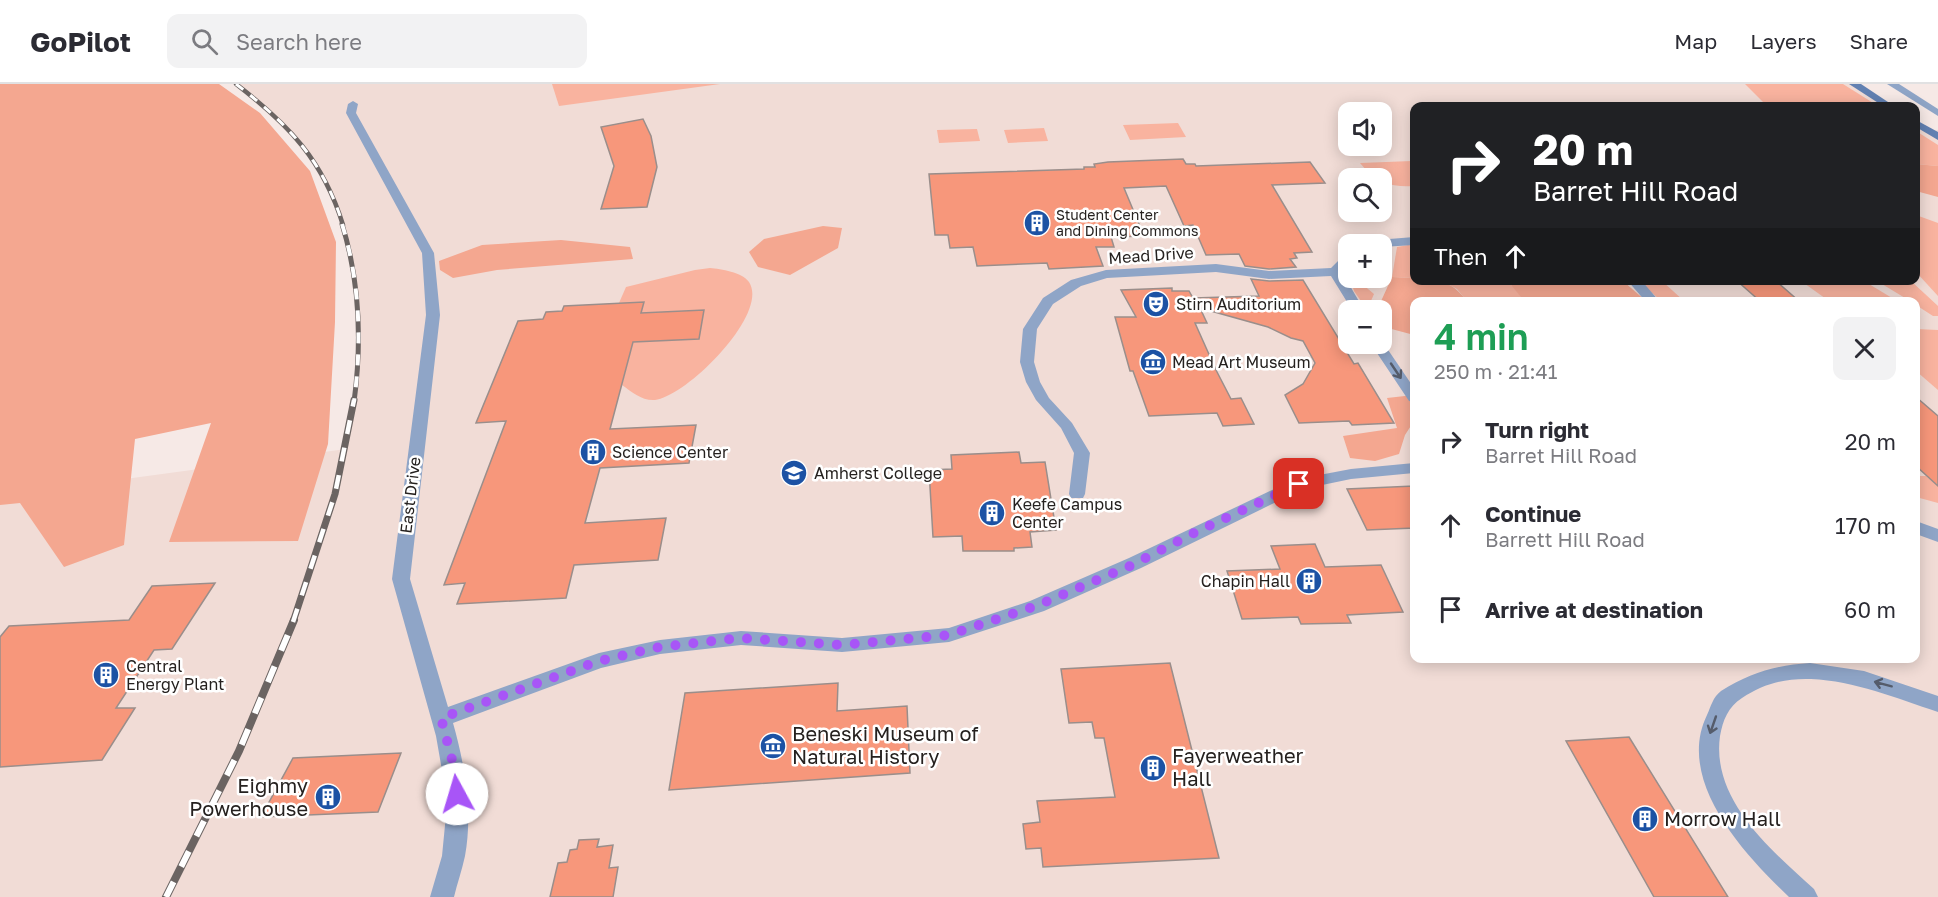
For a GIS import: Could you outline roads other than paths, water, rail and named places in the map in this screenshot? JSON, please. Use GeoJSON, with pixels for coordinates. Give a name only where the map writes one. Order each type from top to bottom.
{"type":"FeatureCollection","features":[{"type":"Feature","properties":{"kind":"main road"},"geometry":{"type":"LineString","coordinates":[[1854,84],[1883,102]]}},
{"type":"Feature","properties":{"kind":"main road"},"geometry":{"type":"LineString","coordinates":[[1920,126],[1938,137]]}},
{"type":"Feature","properties":{"kind":"street"},"geometry":{"type":"LineString","coordinates":[[1892,84],[1938,113]]}},
{"type":"Feature","properties":{"kind":"street","name":"East Drive"},"geometry":{"type":"LineString","coordinates":[[353,104],[351,113],[428,253],[433,315],[401,579],[407,607],[455,771],[458,818],[451,875],[442,897]]}},
{"type":"Feature","properties":{"kind":"street"},"geometry":{"type":"LineString","coordinates":[[1392,243],[1410,241]]}},
{"type":"Feature","properties":{"kind":"street","name":"Mead Drive"},"geometry":{"type":"LineString","coordinates":[[1077,494],[1082,453],[1067,426],[1043,400],[1033,382],[1027,362],[1030,329],[1048,302],[1076,283],[1106,274],[1216,268],[1269,275],[1335,272]]}},
{"type":"Feature","properties":{"kind":"street"},"geometry":{"type":"LineString","coordinates":[[1338,269],[1335,272],[1352,300]]}},
{"type":"Feature","properties":{"kind":"street"},"geometry":{"type":"LineString","coordinates":[[1637,285],[1649,297]]}},
{"type":"Feature","properties":{"kind":"street"},"geometry":{"type":"LineString","coordinates":[[1385,354],[1410,392]]}},
{"type":"Feature","properties":{"kind":"street"},"geometry":{"type":"LineString","coordinates":[[441,718],[599,661],[660,647],[741,638],[842,645],[949,635],[1036,606],[1135,563],[1299,484],[1351,474],[1410,468]]}},
{"type":"Feature","properties":{"kind":"street"},"geometry":{"type":"LineString","coordinates":[[1920,529],[1938,536]]}},
{"type":"Feature","properties":{"kind":"street"},"geometry":{"type":"LineString","coordinates":[[1806,897],[1761,855],[1727,808],[1710,766],[1710,729],[1723,701],[1750,681],[1787,672],[1833,673],[1875,682],[1938,704]]}},
{"type":"Feature","properties":{"kind":"railway"},"geometry":{"type":"LineString","coordinates":[[236,84],[288,129],[302,146],[325,181],[343,225]]}},
{"type":"Feature","properties":{"kind":"railway"},"geometry":{"type":"LineString","coordinates":[[342,224],[353,268],[358,312],[357,380],[354,402]]}},
{"type":"Feature","properties":{"kind":"railway"},"geometry":{"type":"LineString","coordinates":[[293,622],[335,494],[354,400]]}},
{"type":"Feature","properties":{"kind":"railway"},"geometry":{"type":"LineString","coordinates":[[166,897],[239,751],[294,620]]}},
{"type":"Feature","properties":{"kind":"place","name":"Student Center and Dining Commons"},"geometry":{"type":"Point","coordinates":[1037,223]}},
{"type":"Feature","properties":{"kind":"place","name":"Stirn Auditorium"},"geometry":{"type":"Point","coordinates":[1156,304]}},
{"type":"Feature","properties":{"kind":"place","name":"Mead Art Museum"},"geometry":{"type":"Point","coordinates":[1153,362]}},
{"type":"Feature","properties":{"kind":"place","name":"Science Center"},"geometry":{"type":"Point","coordinates":[593,452]}},
{"type":"Feature","properties":{"kind":"place","name":"Amherst College"},"geometry":{"type":"Point","coordinates":[794,473]}},
{"type":"Feature","properties":{"kind":"place","name":"Keefe Campus Center"},"geometry":{"type":"Point","coordinates":[992,513]}},
{"type":"Feature","properties":{"kind":"place","name":"Chapin Hall"},"geometry":{"type":"Point","coordinates":[1309,581]}},
{"type":"Feature","properties":{"kind":"place","name":"Central Energy Plant"},"geometry":{"type":"Point","coordinates":[106,675]}},
{"type":"Feature","properties":{"kind":"place","name":"Beneski Museum of Natural History"},"geometry":{"type":"Point","coordinates":[773,746]}},
{"type":"Feature","properties":{"kind":"place","name":"Fayerweather Hall"},"geometry":{"type":"Point","coordinates":[1153,768]}},
{"type":"Feature","properties":{"kind":"place","name":"Eighmy Powerhouse"},"geometry":{"type":"Point","coordinates":[328,797]}},
{"type":"Feature","properties":{"kind":"place","name":"Morrow Hall"},"geometry":{"type":"Point","coordinates":[1645,819]}}]}
